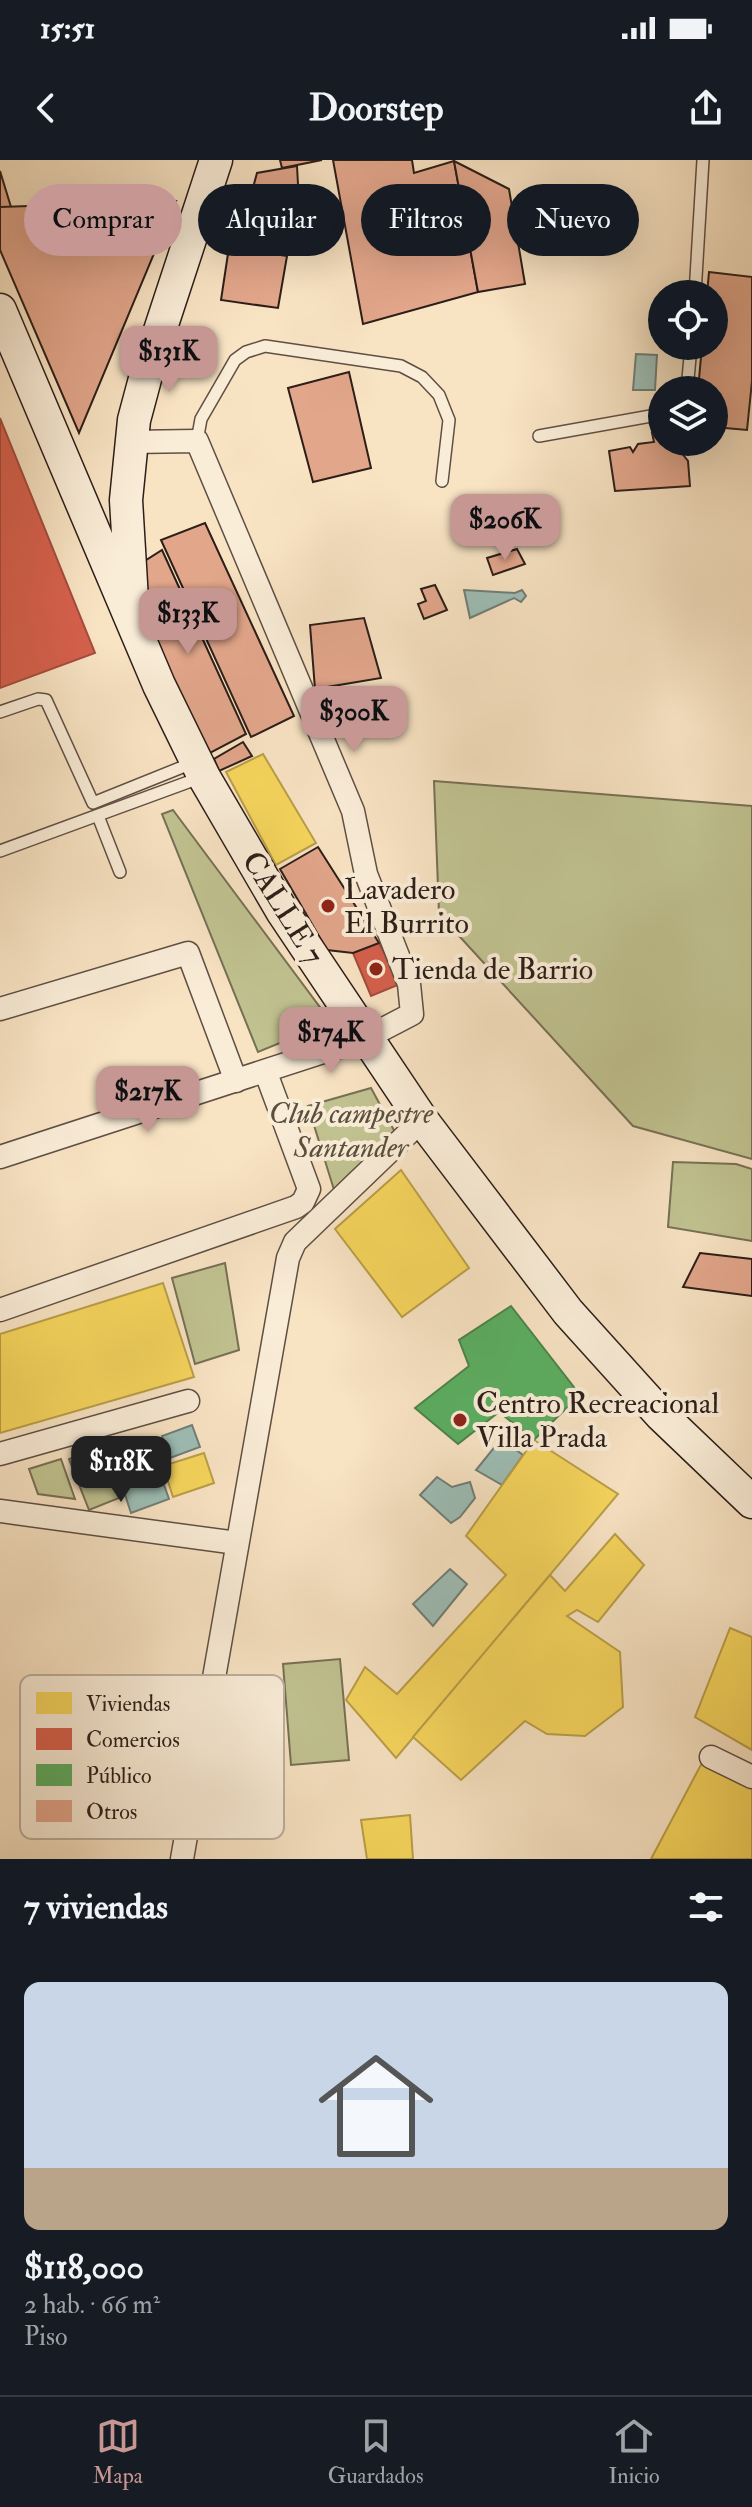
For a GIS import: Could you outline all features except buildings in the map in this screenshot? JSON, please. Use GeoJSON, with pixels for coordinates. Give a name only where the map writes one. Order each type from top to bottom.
{"type":"FeatureCollection","features":[{"type":"Feature","properties":{"kind":"street"},"geometry":{"type":"LineString","coordinates":[[135,631],[126,532],[130,442],[149,364],[216,160]]}},
{"type":"Feature","properties":{"kind":"street","name":"CALLE 7"},"geometry":{"type":"LineString","coordinates":[[0,310],[135,631],[200,769],[282,911],[422,1120],[535,1270],[605,1356],[752,1502]]}},
{"type":"Feature","properties":{"kind":"street"},"geometry":{"type":"LineString","coordinates":[[0,1157],[266,1073],[366,1038],[412,1014],[409,984],[366,874],[353,811],[197,441],[130,442]]}},
{"type":"Feature","properties":{"kind":"street"},"geometry":{"type":"LineString","coordinates":[[0,1009],[188,953],[236,1081]]}},
{"type":"Feature","properties":{"kind":"street"},"geometry":{"type":"LineString","coordinates":[[0,1310],[303,1202],[309,1189],[266,1073]]}},
{"type":"Feature","properties":{"kind":"street"},"geometry":{"type":"LineString","coordinates":[[214,1675],[288,1258],[295,1242],[422,1120]]}},
{"type":"Feature","properties":{"kind":"street"},"geometry":{"type":"LineString","coordinates":[[0,1454],[188,1401]]}},
{"type":"Feature","properties":{"kind":"street"},"geometry":{"type":"LineString","coordinates":[[0,1511],[237,1543]]}},
{"type":"Feature","properties":{"kind":"street"},"geometry":{"type":"LineString","coordinates":[[711,1757],[752,1777]]}},
{"type":"Feature","properties":{"kind":"street"},"geometry":{"type":"LineString","coordinates":[[182,1859],[185,1839]]}},
{"type":"Feature","properties":{"kind":"lane"},"geometry":{"type":"LineString","coordinates":[[696,280],[703,160]]}},
{"type":"Feature","properties":{"kind":"lane"},"geometry":{"type":"LineString","coordinates":[[197,441],[201,419],[235,360],[246,352],[265,346],[401,366],[422,377],[439,395],[449,420],[442,481]]}},
{"type":"Feature","properties":{"kind":"lane"},"geometry":{"type":"LineString","coordinates":[[539,436],[648,417]]}},
{"type":"Feature","properties":{"kind":"lane"},"geometry":{"type":"LineString","coordinates":[[0,712],[38,699],[46,700],[93,803],[200,769]]}},
{"type":"Feature","properties":{"kind":"lane"},"geometry":{"type":"LineString","coordinates":[[0,851],[98,816],[200,769]]}},
{"type":"Feature","properties":{"kind":"lane"},"geometry":{"type":"LineString","coordinates":[[98,816],[120,872]]}},
{"type":"Feature","properties":{"kind":"green space"},"geometry":{"type":"Polygon","coordinates":[[[434,781],[752,806],[752,1159],[633,1126],[439,914],[434,781]]]}},
{"type":"Feature","properties":{"kind":"green space"},"geometry":{"type":"Polygon","coordinates":[[[173,810],[331,1022],[258,1052],[162,814],[173,810]]]}},
{"type":"Feature","properties":{"kind":"green space","name":"Club campestre Santander"},"geometry":{"type":"Polygon","coordinates":[[[371,1088],[396,1134],[335,1193],[308,1106],[371,1088]]]}},
{"type":"Feature","properties":{"kind":"green space"},"geometry":{"type":"Polygon","coordinates":[[[673,1162],[736,1164],[752,1169],[752,1241],[668,1227],[673,1162]]]}},
{"type":"Feature","properties":{"kind":"green space"},"geometry":{"type":"Polygon","coordinates":[[[225,1263],[239,1350],[195,1364],[172,1278],[225,1263]]]}},
{"type":"Feature","properties":{"kind":"green space"},"geometry":{"type":"Polygon","coordinates":[[[99,1448],[119,1498],[89,1510],[69,1459],[99,1448]]]}},
{"type":"Feature","properties":{"kind":"green space"},"geometry":{"type":"Polygon","coordinates":[[[61,1459],[75,1499],[38,1494],[29,1469],[61,1459]]]}},
{"type":"Feature","properties":{"kind":"green space"},"geometry":{"type":"Polygon","coordinates":[[[340,1659],[349,1760],[291,1765],[283,1664],[340,1659]]]}},
{"type":"Feature","properties":{"kind":"water"},"geometry":{"type":"Polygon","coordinates":[[[636,354],[648,355],[648,360],[657,360],[656,376],[648,376],[648,390],[633,390],[636,354]]]}},
{"type":"Feature","properties":{"kind":"water"},"geometry":{"type":"Polygon","coordinates":[[[464,590],[515,593],[522,590],[526,596],[521,602],[514,598],[470,618],[464,590]]]}},
{"type":"Feature","properties":{"kind":"water"},"geometry":{"type":"Polygon","coordinates":[[[192,1425],[200,1447],[170,1458],[162,1436],[192,1425]]]}},
{"type":"Feature","properties":{"kind":"water"},"geometry":{"type":"Polygon","coordinates":[[[501,1439],[523,1455],[502,1485],[476,1470],[501,1439]]]}},
{"type":"Feature","properties":{"kind":"water"},"geometry":{"type":"Polygon","coordinates":[[[148,1440],[169,1499],[131,1513],[111,1452],[148,1440]]]}},
{"type":"Feature","properties":{"kind":"water"},"geometry":{"type":"Polygon","coordinates":[[[437,1477],[452,1487],[470,1482],[475,1498],[451,1523],[420,1495],[437,1477]]]}},
{"type":"Feature","properties":{"kind":"water"},"geometry":{"type":"Polygon","coordinates":[[[450,1569],[467,1584],[433,1626],[413,1604],[450,1569]]]}},
{"type":"Feature","properties":{"kind":"place","name":"Lavadero El Burrito"},"geometry":{"type":"Point","coordinates":[328,906]}},
{"type":"Feature","properties":{"kind":"place","name":"Tienda de Barrio"},"geometry":{"type":"Point","coordinates":[376,969]}},
{"type":"Feature","properties":{"kind":"place","name":"Centro Recreacional Villa Prada"},"geometry":{"type":"Point","coordinates":[460,1420]}}]}
